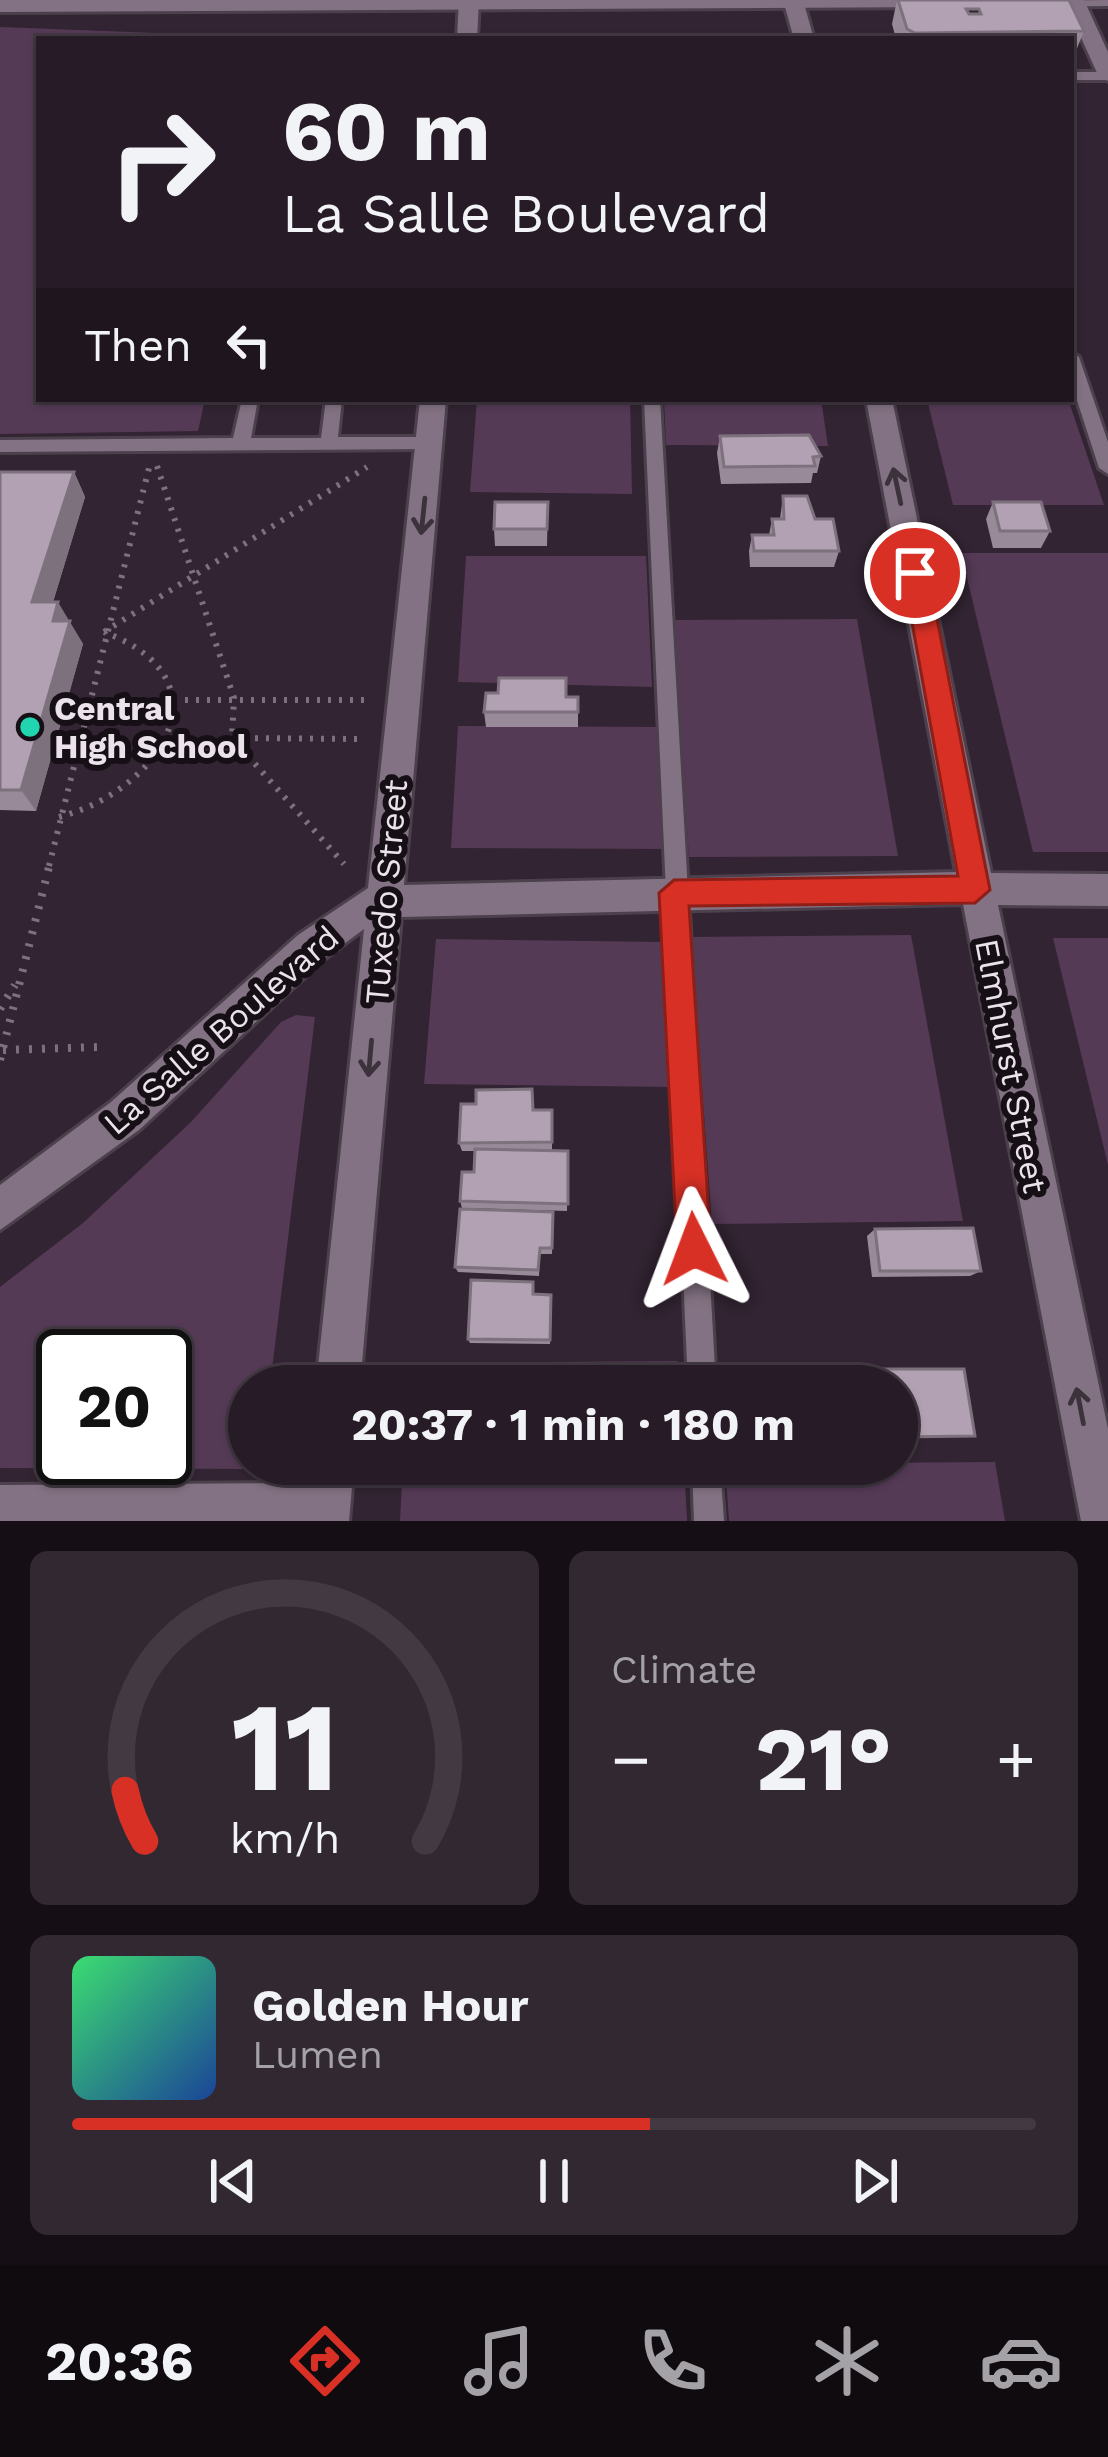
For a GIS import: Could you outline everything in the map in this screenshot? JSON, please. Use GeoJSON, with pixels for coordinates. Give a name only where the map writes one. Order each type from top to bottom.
{"type":"FeatureCollection","features":[{"type":"Feature","properties":{"kind":"street"},"geometry":{"type":"LineString","coordinates":[[1074,0],[1108,75]]}},
{"type":"Feature","properties":{"kind":"street"},"geometry":{"type":"LineString","coordinates":[[1005,1],[1108,0]]}},
{"type":"Feature","properties":{"kind":"street"},"geometry":{"type":"LineString","coordinates":[[793,1],[803,36]]}},
{"type":"Feature","properties":{"kind":"street"},"geometry":{"type":"LineString","coordinates":[[0,7],[958,1]]}},
{"type":"Feature","properties":{"kind":"street"},"geometry":{"type":"LineString","coordinates":[[467,36],[469,2]]}},
{"type":"Feature","properties":{"kind":"street","name":"Tuxedo Street"},"geometry":{"type":"LineString","coordinates":[[340,1365],[433,402]]}},
{"type":"Feature","properties":{"kind":"street","name":"Elmhurst Street"},"geometry":{"type":"LineString","coordinates":[[880,402],[1104,1521]]}},
{"type":"Feature","properties":{"kind":"street","name":"La Salle Boulevard"},"geometry":{"type":"LineString","coordinates":[[0,1210],[125,1116],[311,947],[374,902],[674,893],[1108,890]]}},
{"type":"Feature","properties":{"kind":"street"},"geometry":{"type":"LineString","coordinates":[[0,1508],[328,1497]]}},
{"type":"Feature","properties":{"kind":"lane"},"geometry":{"type":"LineString","coordinates":[[1074,76],[1108,75]]}},
{"type":"Feature","properties":{"kind":"lane"},"geometry":{"type":"LineString","coordinates":[[1074,366],[1108,468]]}},
{"type":"Feature","properties":{"kind":"lane"},"geometry":{"type":"LineString","coordinates":[[241,444],[249,402]]}},
{"type":"Feature","properties":{"kind":"lane"},"geometry":{"type":"LineString","coordinates":[[329,443],[334,402]]}},
{"type":"Feature","properties":{"kind":"lane"},"geometry":{"type":"LineString","coordinates":[[652,402],[701,1365]]}},
{"type":"Feature","properties":{"kind":"lane"},"geometry":{"type":"LineString","coordinates":[[0,446],[430,443]]}},
{"type":"Feature","properties":{"kind":"lane"},"geometry":{"type":"LineString","coordinates":[[707,1485],[710,1521]]}},
{"type":"Feature","properties":{"kind":"path"},"geometry":{"type":"LineString","coordinates":[[99,1048],[1,1055],[153,452],[234,698],[232,738],[344,864]]}},
{"type":"Feature","properties":{"kind":"path"},"geometry":{"type":"LineString","coordinates":[[104,632],[371,465]]}},
{"type":"Feature","properties":{"kind":"path"},"geometry":{"type":"LineString","coordinates":[[59,817],[99,806],[148,768],[163,744],[174,700],[171,684],[153,657],[104,632]]}},
{"type":"Feature","properties":{"kind":"path"},"geometry":{"type":"LineString","coordinates":[[174,700],[366,700]]}},
{"type":"Feature","properties":{"kind":"path"},"geometry":{"type":"LineString","coordinates":[[232,738],[361,739]]}},
{"type":"Feature","properties":{"kind":"path"},"geometry":{"type":"LineString","coordinates":[[0,1009],[20,976]]}},
{"type":"Feature","properties":{"kind":"shaded area"},"geometry":{"type":"Polygon","coordinates":[[[0,27],[208,35],[36,36],[36,402],[204,402],[198,431],[0,434],[0,27]]]}},
{"type":"Feature","properties":{"kind":"shaded area"},"geometry":{"type":"Polygon","coordinates":[[[477,402],[630,402],[632,494],[470,492],[477,402]]]}},
{"type":"Feature","properties":{"kind":"shaded area"},"geometry":{"type":"Polygon","coordinates":[[[664,402],[821,402],[828,446],[666,445],[664,402]]]}},
{"type":"Feature","properties":{"kind":"shaded area"},"geometry":{"type":"Polygon","coordinates":[[[928,402],[1069,402],[1104,505],[953,505],[928,402]]]}},
{"type":"Feature","properties":{"kind":"shaded area"},"geometry":{"type":"Polygon","coordinates":[[[961,553],[1108,553],[1108,852],[1033,852],[961,553]]]}},
{"type":"Feature","properties":{"kind":"shaded area"},"geometry":{"type":"Polygon","coordinates":[[[466,556],[646,556],[652,687],[458,682],[466,556]]]}},
{"type":"Feature","properties":{"kind":"shaded area"},"geometry":{"type":"Polygon","coordinates":[[[857,619],[898,856],[689,857],[673,620],[857,619]]]}},
{"type":"Feature","properties":{"kind":"shaded area"},"geometry":{"type":"Polygon","coordinates":[[[458,726],[663,727],[669,849],[451,848],[458,726]]]}},
{"type":"Feature","properties":{"kind":"shaded area"},"geometry":{"type":"Polygon","coordinates":[[[911,935],[963,1221],[712,1224],[691,937],[911,935]]]}},
{"type":"Feature","properties":{"kind":"shaded area"},"geometry":{"type":"Polygon","coordinates":[[[1053,938],[1108,938],[1108,1165],[1053,938]]]}},
{"type":"Feature","properties":{"kind":"shaded area"},"geometry":{"type":"Polygon","coordinates":[[[436,939],[666,942],[672,1087],[424,1084],[436,939]]]}},
{"type":"Feature","properties":{"kind":"shaded area"},"geometry":{"type":"Polygon","coordinates":[[[296,1015],[315,1017],[273,1365],[228,1365],[228,1469],[192,1469],[192,1329],[36,1329],[36,1468],[0,1468],[0,1287],[83,1223],[191,1122],[281,1022],[296,1015]]]}},
{"type":"Feature","properties":{"kind":"shaded area"},"geometry":{"type":"Polygon","coordinates":[[[678,1361],[678,1365],[409,1365],[678,1361]]]}},
{"type":"Feature","properties":{"kind":"shaded area"},"geometry":{"type":"Polygon","coordinates":[[[995,1462],[1005,1521],[729,1521],[726,1485],[918,1485],[918,1463],[995,1462]]]}},
{"type":"Feature","properties":{"kind":"shaded area"},"geometry":{"type":"Polygon","coordinates":[[[402,1485],[685,1485],[687,1521],[400,1521],[402,1485]]]}},
{"type":"Feature","properties":{"kind":"building"},"geometry":{"type":"Polygon","coordinates":[[[898,0],[1069,0],[1084,31],[915,33],[907,29],[898,0]]]}},
{"type":"Feature","properties":{"kind":"building"},"geometry":{"type":"Polygon","coordinates":[[[809,435],[821,456],[813,457],[815,466],[724,467],[720,436],[809,435]]]}},
{"type":"Feature","properties":{"kind":"building","name":"Central High School"},"geometry":{"type":"Polygon","coordinates":[[[0,472],[74,472],[32,602],[58,602],[53,621],[70,621],[21,790],[0,790],[0,472]]]}},
{"type":"Feature","properties":{"kind":"building"},"geometry":{"type":"Polygon","coordinates":[[[783,496],[807,496],[815,519],[833,519],[839,551],[754,551],[752,535],[774,535],[772,519],[784,519],[783,496]]]}},
{"type":"Feature","properties":{"kind":"building"},"geometry":{"type":"Polygon","coordinates":[[[495,502],[548,502],[547,529],[494,529],[495,502]]]}},
{"type":"Feature","properties":{"kind":"building"},"geometry":{"type":"Polygon","coordinates":[[[993,502],[1041,502],[1050,531],[1000,531],[993,502]]]}},
{"type":"Feature","properties":{"kind":"building"},"geometry":{"type":"Polygon","coordinates":[[[499,678],[566,678],[566,697],[578,697],[578,712],[484,712],[486,693],[498,693],[499,678]]]}},
{"type":"Feature","properties":{"kind":"building"},"geometry":{"type":"Polygon","coordinates":[[[532,1089],[533,1110],[552,1110],[552,1142],[459,1143],[461,1104],[476,1104],[476,1090],[532,1089]]]}},
{"type":"Feature","properties":{"kind":"building"},"geometry":{"type":"Polygon","coordinates":[[[475,1149],[568,1151],[568,1204],[460,1201],[462,1172],[474,1172],[475,1149]]]}},
{"type":"Feature","properties":{"kind":"building"},"geometry":{"type":"Polygon","coordinates":[[[460,1209],[553,1212],[552,1248],[540,1248],[538,1270],[455,1267],[460,1209]]]}},
{"type":"Feature","properties":{"kind":"building"},"geometry":{"type":"Polygon","coordinates":[[[973,1228],[981,1271],[880,1271],[875,1229],[973,1228]]]}},
{"type":"Feature","properties":{"kind":"building"},"geometry":{"type":"Polygon","coordinates":[[[471,1280],[533,1282],[533,1294],[551,1295],[550,1340],[468,1339],[471,1280]]]}},
{"type":"Feature","properties":{"kind":"building"},"geometry":{"type":"Polygon","coordinates":[[[918,1369],[964,1369],[975,1436],[918,1437],[918,1369]]]}},
{"type":"Feature","properties":{"kind":"place","name":"Central High School"},"geometry":{"type":"Point","coordinates":[30,727]}},
{"type":"Feature","properties":{"kind":"route"},"geometry":{"type":"LineString","coordinates":[[694,1249],[674,893],[975,890],[915,573]]}}]}
